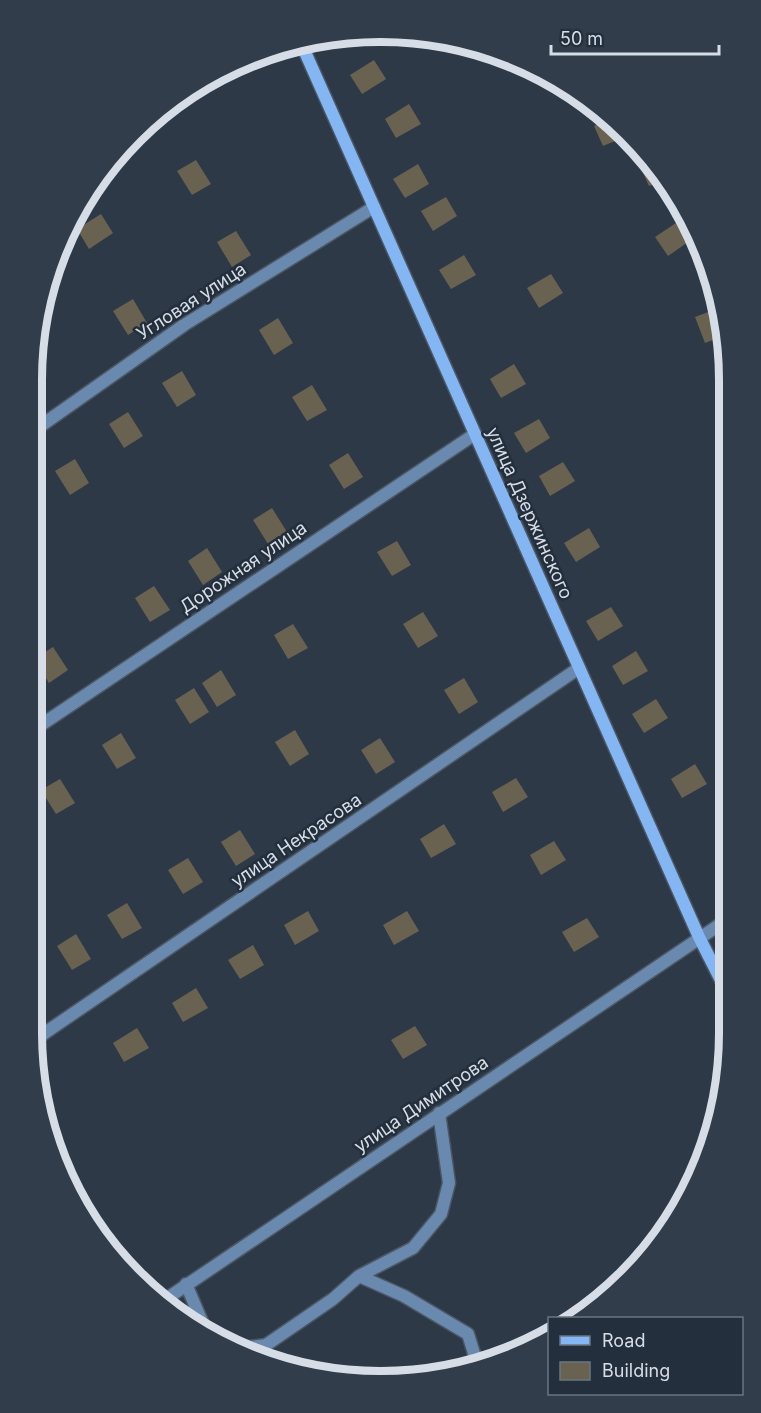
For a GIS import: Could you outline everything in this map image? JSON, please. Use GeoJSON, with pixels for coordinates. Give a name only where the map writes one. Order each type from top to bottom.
{"type":"FeatureCollection","features":[{"type":"Feature","properties":{"kind":"main road","name":"улица Дзержинского"},"geometry":{"type":"LineString","coordinates":[[305,51],[699,938],[719,977]]}},
{"type":"Feature","properties":{"kind":"street","name":"Угловая улица"},"geometry":{"type":"LineString","coordinates":[[42,425],[184,325],[374,207]]}},
{"type":"Feature","properties":{"kind":"street","name":"Дорожная улица"},"geometry":{"type":"LineString","coordinates":[[42,723],[475,434]]}},
{"type":"Feature","properties":{"kind":"street","name":"улица Некрасова"},"geometry":{"type":"LineString","coordinates":[[42,1035],[579,668]]}},
{"type":"Feature","properties":{"kind":"street","name":"улица Димитрова"},"geometry":{"type":"LineString","coordinates":[[169,1297],[719,925]]}},
{"type":"Feature","properties":{"kind":"street"},"geometry":{"type":"LineString","coordinates":[[255,1346],[266,1345],[333,1299],[359,1276],[413,1248],[441,1214],[449,1184],[439,1113]]}},
{"type":"Feature","properties":{"kind":"street"},"geometry":{"type":"LineString","coordinates":[[359,1276],[404,1296],[468,1334],[475,1357]]}},
{"type":"Feature","properties":{"kind":"street"},"geometry":{"type":"LineString","coordinates":[[186,1284],[201,1320]]}},
{"type":"Feature","properties":{"kind":"building"},"geometry":{"type":"Polygon","coordinates":[[[374,60],[386,79],[362,94],[350,75],[374,60]]]}},
{"type":"Feature","properties":{"kind":"building"},"geometry":{"type":"Polygon","coordinates":[[[409,104],[421,124],[396,138],[385,119],[409,104]]]}},
{"type":"Feature","properties":{"kind":"building"},"geometry":{"type":"Polygon","coordinates":[[[600,123],[618,140],[603,146],[594,126],[600,123]]]}},
{"type":"Feature","properties":{"kind":"building"},"geometry":{"type":"Polygon","coordinates":[[[196,160],[211,184],[192,195],[177,171],[196,160]]]}},
{"type":"Feature","properties":{"kind":"building"},"geometry":{"type":"Polygon","coordinates":[[[418,164],[429,184],[405,198],[393,179],[418,164]]]}},
{"type":"Feature","properties":{"kind":"building"},"geometry":{"type":"Polygon","coordinates":[[[642,165],[656,183],[649,186],[640,166],[642,165]]]}},
{"type":"Feature","properties":{"kind":"building"},"geometry":{"type":"Polygon","coordinates":[[[446,197],[457,216],[433,231],[421,211],[446,197]]]}},
{"type":"Feature","properties":{"kind":"building"},"geometry":{"type":"Polygon","coordinates":[[[101,214],[113,233],[89,249],[78,228],[101,214]]]}},
{"type":"Feature","properties":{"kind":"building"},"geometry":{"type":"Polygon","coordinates":[[[679,221],[689,242],[668,256],[655,237],[679,221]]]}},
{"type":"Feature","properties":{"kind":"building"},"geometry":{"type":"Polygon","coordinates":[[[236,231],[251,255],[232,267],[217,242],[236,231]]]}},
{"type":"Feature","properties":{"kind":"building"},"geometry":{"type":"Polygon","coordinates":[[[464,255],[476,275],[451,289],[439,270],[464,255]]]}},
{"type":"Feature","properties":{"kind":"building"},"geometry":{"type":"Polygon","coordinates":[[[551,274],[563,293],[539,308],[527,288],[551,274]]]}},
{"type":"Feature","properties":{"kind":"building"},"geometry":{"type":"Polygon","coordinates":[[[133,299],[147,323],[128,335],[113,311],[133,299]]]}},
{"type":"Feature","properties":{"kind":"building"},"geometry":{"type":"Polygon","coordinates":[[[711,311],[716,339],[705,343],[695,317],[711,311]]]}},
{"type":"Feature","properties":{"kind":"building"},"geometry":{"type":"Polygon","coordinates":[[[278,318],[293,343],[274,355],[259,330],[278,318]]]}},
{"type":"Feature","properties":{"kind":"building"},"geometry":{"type":"Polygon","coordinates":[[[514,364],[526,384],[501,398],[490,379],[514,364]]]}},
{"type":"Feature","properties":{"kind":"building"},"geometry":{"type":"Polygon","coordinates":[[[182,371],[196,395],[177,407],[162,383],[182,371]]]}},
{"type":"Feature","properties":{"kind":"building"},"geometry":{"type":"Polygon","coordinates":[[[312,385],[327,410],[307,421],[292,397],[312,385]]]}},
{"type":"Feature","properties":{"kind":"building"},"geometry":{"type":"Polygon","coordinates":[[[128,412],[143,436],[124,448],[109,424],[128,412]]]}},
{"type":"Feature","properties":{"kind":"building"},"geometry":{"type":"Polygon","coordinates":[[[539,419],[550,438],[526,453],[514,433],[539,419]]]}},
{"type":"Feature","properties":{"kind":"building"},"geometry":{"type":"Polygon","coordinates":[[[348,453],[363,477],[344,489],[329,465],[348,453]]]}},
{"type":"Feature","properties":{"kind":"building"},"geometry":{"type":"Polygon","coordinates":[[[75,459],[89,483],[70,495],[55,471],[75,459]]]}},
{"type":"Feature","properties":{"kind":"building"},"geometry":{"type":"Polygon","coordinates":[[[563,462],[575,481],[550,496],[539,476],[563,462]]]}},
{"type":"Feature","properties":{"kind":"building"},"geometry":{"type":"Polygon","coordinates":[[[272,508],[287,532],[268,544],[253,520],[272,508]]]}},
{"type":"Feature","properties":{"kind":"building"},"geometry":{"type":"Polygon","coordinates":[[[589,528],[600,547],[576,562],[564,543],[589,528]]]}},
{"type":"Feature","properties":{"kind":"building"},"geometry":{"type":"Polygon","coordinates":[[[397,541],[411,565],[392,576],[377,552],[397,541]]]}},
{"type":"Feature","properties":{"kind":"building"},"geometry":{"type":"Polygon","coordinates":[[[207,548],[222,572],[203,585],[188,561],[207,548]]]}},
{"type":"Feature","properties":{"kind":"building"},"geometry":{"type":"Polygon","coordinates":[[[154,586],[170,610],[150,622],[135,598],[154,586]]]}},
{"type":"Feature","properties":{"kind":"building"},"geometry":{"type":"Polygon","coordinates":[[[611,607],[623,626],[598,641],[586,621],[611,607]]]}},
{"type":"Feature","properties":{"kind":"building"},"geometry":{"type":"Polygon","coordinates":[[[423,612],[438,636],[418,648],[403,624],[423,612]]]}},
{"type":"Feature","properties":{"kind":"building"},"geometry":{"type":"Polygon","coordinates":[[[293,624],[308,648],[288,659],[274,635],[293,624]]]}},
{"type":"Feature","properties":{"kind":"building"},"geometry":{"type":"Polygon","coordinates":[[[53,647],[68,670],[49,683],[42,672],[42,654],[53,647]]]}},
{"type":"Feature","properties":{"kind":"building"},"geometry":{"type":"Polygon","coordinates":[[[636,651],[648,671],[623,685],[612,666],[636,651]]]}},
{"type":"Feature","properties":{"kind":"building"},"geometry":{"type":"Polygon","coordinates":[[[221,670],[236,695],[217,707],[202,683],[221,670]]]}},
{"type":"Feature","properties":{"kind":"building"},"geometry":{"type":"Polygon","coordinates":[[[464,678],[478,702],[459,714],[444,690],[464,678]]]}},
{"type":"Feature","properties":{"kind":"building"},"geometry":{"type":"Polygon","coordinates":[[[194,688],[209,712],[190,724],[175,700],[194,688]]]}},
{"type":"Feature","properties":{"kind":"building"},"geometry":{"type":"Polygon","coordinates":[[[656,699],[668,718],[644,733],[632,714],[656,699]]]}},
{"type":"Feature","properties":{"kind":"building"},"geometry":{"type":"Polygon","coordinates":[[[295,730],[309,754],[290,766],[275,742],[295,730]]]}},
{"type":"Feature","properties":{"kind":"building"},"geometry":{"type":"Polygon","coordinates":[[[121,733],[136,758],[117,769],[102,745],[121,733]]]}},
{"type":"Feature","properties":{"kind":"building"},"geometry":{"type":"Polygon","coordinates":[[[380,738],[395,762],[376,774],[361,750],[380,738]]]}},
{"type":"Feature","properties":{"kind":"building"},"geometry":{"type":"Polygon","coordinates":[[[695,764],[707,784],[682,798],[671,779],[695,764]]]}},
{"type":"Feature","properties":{"kind":"building"},"geometry":{"type":"Polygon","coordinates":[[[516,778],[528,797],[503,812],[492,792],[516,778]]]}},
{"type":"Feature","properties":{"kind":"building"},"geometry":{"type":"Polygon","coordinates":[[[60,779],[75,803],[56,814],[42,789],[60,779]]]}},
{"type":"Feature","properties":{"kind":"building"},"geometry":{"type":"Polygon","coordinates":[[[444,824],[456,844],[431,858],[420,839],[444,824]]]}},
{"type":"Feature","properties":{"kind":"building"},"geometry":{"type":"Polygon","coordinates":[[[240,830],[255,854],[236,866],[221,842],[240,830]]]}},
{"type":"Feature","properties":{"kind":"building"},"geometry":{"type":"Polygon","coordinates":[[[554,841],[566,860],[541,875],[530,855],[554,841]]]}},
{"type":"Feature","properties":{"kind":"building"},"geometry":{"type":"Polygon","coordinates":[[[188,858],[203,882],[183,894],[168,870],[188,858]]]}},
{"type":"Feature","properties":{"kind":"building"},"geometry":{"type":"Polygon","coordinates":[[[127,903],[142,928],[122,939],[107,915],[127,903]]]}},
{"type":"Feature","properties":{"kind":"building"},"geometry":{"type":"Polygon","coordinates":[[[308,911],[319,931],[295,945],[284,925],[308,911]]]}},
{"type":"Feature","properties":{"kind":"building"},"geometry":{"type":"Polygon","coordinates":[[[407,911],[419,931],[394,945],[383,925],[407,911]]]}},
{"type":"Feature","properties":{"kind":"building"},"geometry":{"type":"Polygon","coordinates":[[[587,918],[599,937],[574,952],[562,932],[587,918]]]}},
{"type":"Feature","properties":{"kind":"building"},"geometry":{"type":"Polygon","coordinates":[[[76,934],[91,959],[72,970],[57,946],[76,934]]]}},
{"type":"Feature","properties":{"kind":"building"},"geometry":{"type":"Polygon","coordinates":[[[253,945],[264,965],[240,979],[228,960],[253,945]]]}},
{"type":"Feature","properties":{"kind":"building"},"geometry":{"type":"Polygon","coordinates":[[[196,988],[208,1008],[183,1022],[172,1003],[196,988]]]}},
{"type":"Feature","properties":{"kind":"building"},"geometry":{"type":"Polygon","coordinates":[[[415,1026],[427,1045],[403,1059],[391,1040],[415,1026]]]}},
{"type":"Feature","properties":{"kind":"building"},"geometry":{"type":"Polygon","coordinates":[[[137,1028],[149,1048],[124,1062],[113,1043],[137,1028]]]}}]}
